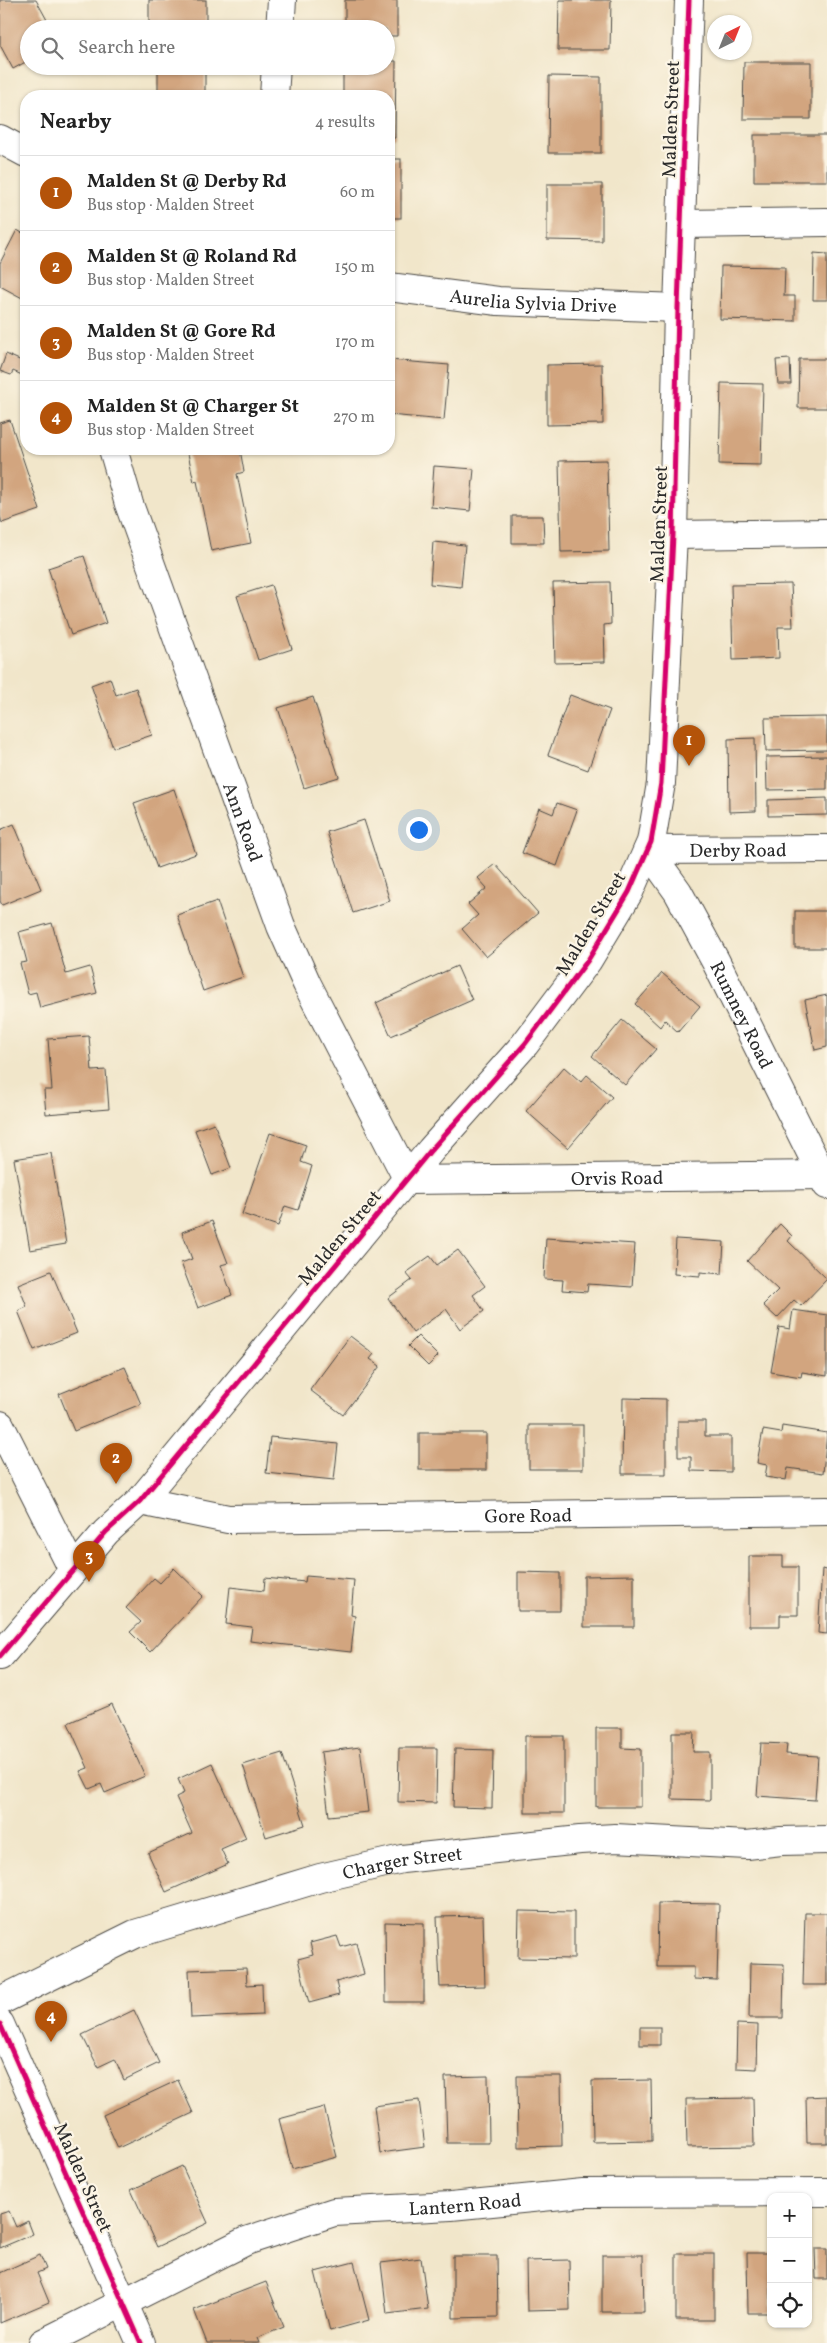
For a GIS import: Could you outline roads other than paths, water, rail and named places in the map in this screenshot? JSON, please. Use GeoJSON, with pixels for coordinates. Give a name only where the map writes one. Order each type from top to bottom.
{"type":"FeatureCollection","features":[{"type":"Feature","properties":{"kind":"street"},"geometry":{"type":"LineString","coordinates":[[281,20],[282,0]]}},
{"type":"Feature","properties":{"kind":"street","name":"Malden Street"},"geometry":{"type":"LineString","coordinates":[[0,1656],[106,1532],[140,1501],[431,1150],[525,1044],[588,960],[629,892],[648,850],[651,842],[660,783],[674,534],[678,308],[689,0]]}},
{"type":"Feature","properties":{"kind":"street"},"geometry":{"type":"LineString","coordinates":[[274,90],[275,75]]}},
{"type":"Feature","properties":{"kind":"street"},"geometry":{"type":"LineString","coordinates":[[0,139],[20,150]]}},
{"type":"Feature","properties":{"kind":"street"},"geometry":{"type":"LineString","coordinates":[[682,224],[827,222]]}},
{"type":"Feature","properties":{"kind":"street","name":"Aurelia Sylvia Drive"},"geometry":{"type":"LineString","coordinates":[[395,287],[498,301],[678,308]]}},
{"type":"Feature","properties":{"kind":"street","name":"Ann Road"},"geometry":{"type":"LineString","coordinates":[[115,455],[129,504],[281,926],[307,984],[408,1180]]}},
{"type":"Feature","properties":{"kind":"street"},"geometry":{"type":"LineString","coordinates":[[674,534],[827,533]]}},
{"type":"Feature","properties":{"kind":"street","name":"Derby Road"},"geometry":{"type":"LineString","coordinates":[[648,850],[827,849]]}},
{"type":"Feature","properties":{"kind":"street","name":"Rumney Road"},"geometry":{"type":"LineString","coordinates":[[648,850],[678,892],[716,962],[825,1179]]}},
{"type":"Feature","properties":{"kind":"street","name":"Orvis Road"},"geometry":{"type":"LineString","coordinates":[[408,1180],[825,1179]]}},
{"type":"Feature","properties":{"kind":"street"},"geometry":{"type":"LineString","coordinates":[[0,1425],[73,1570]]}},
{"type":"Feature","properties":{"kind":"street","name":"Gore Road"},"geometry":{"type":"LineString","coordinates":[[140,1501],[228,1519],[827,1511]]}},
{"type":"Feature","properties":{"kind":"street","name":"Charger Street"},"geometry":{"type":"LineString","coordinates":[[0,2000],[135,1934],[310,1881],[402,1859],[606,1838],[747,1845],[780,1841],[827,1840]]}},
{"type":"Feature","properties":{"kind":"street","name":"Malden Street"},"geometry":{"type":"LineString","coordinates":[[0,2024],[141,2343]]}},
{"type":"Feature","properties":{"kind":"street","name":"Lantern Road"},"geometry":{"type":"LineString","coordinates":[[43,2343],[246,2241],[334,2212],[451,2206],[583,2193],[827,2192]]}},
{"type":"Feature","properties":{"kind":"place","name":"Malden St @ Derby Rd"},"geometry":{"type":"Point","coordinates":[689,766]}},
{"type":"Feature","properties":{"kind":"place","name":"Malden St @ Roland Rd"},"geometry":{"type":"Point","coordinates":[116,1484]}},
{"type":"Feature","properties":{"kind":"place","name":"Malden St @ Gore Rd"},"geometry":{"type":"Point","coordinates":[89,1582]}},
{"type":"Feature","properties":{"kind":"place","name":"Malden St @ Charger St"},"geometry":{"type":"Point","coordinates":[51,2042]}}]}
